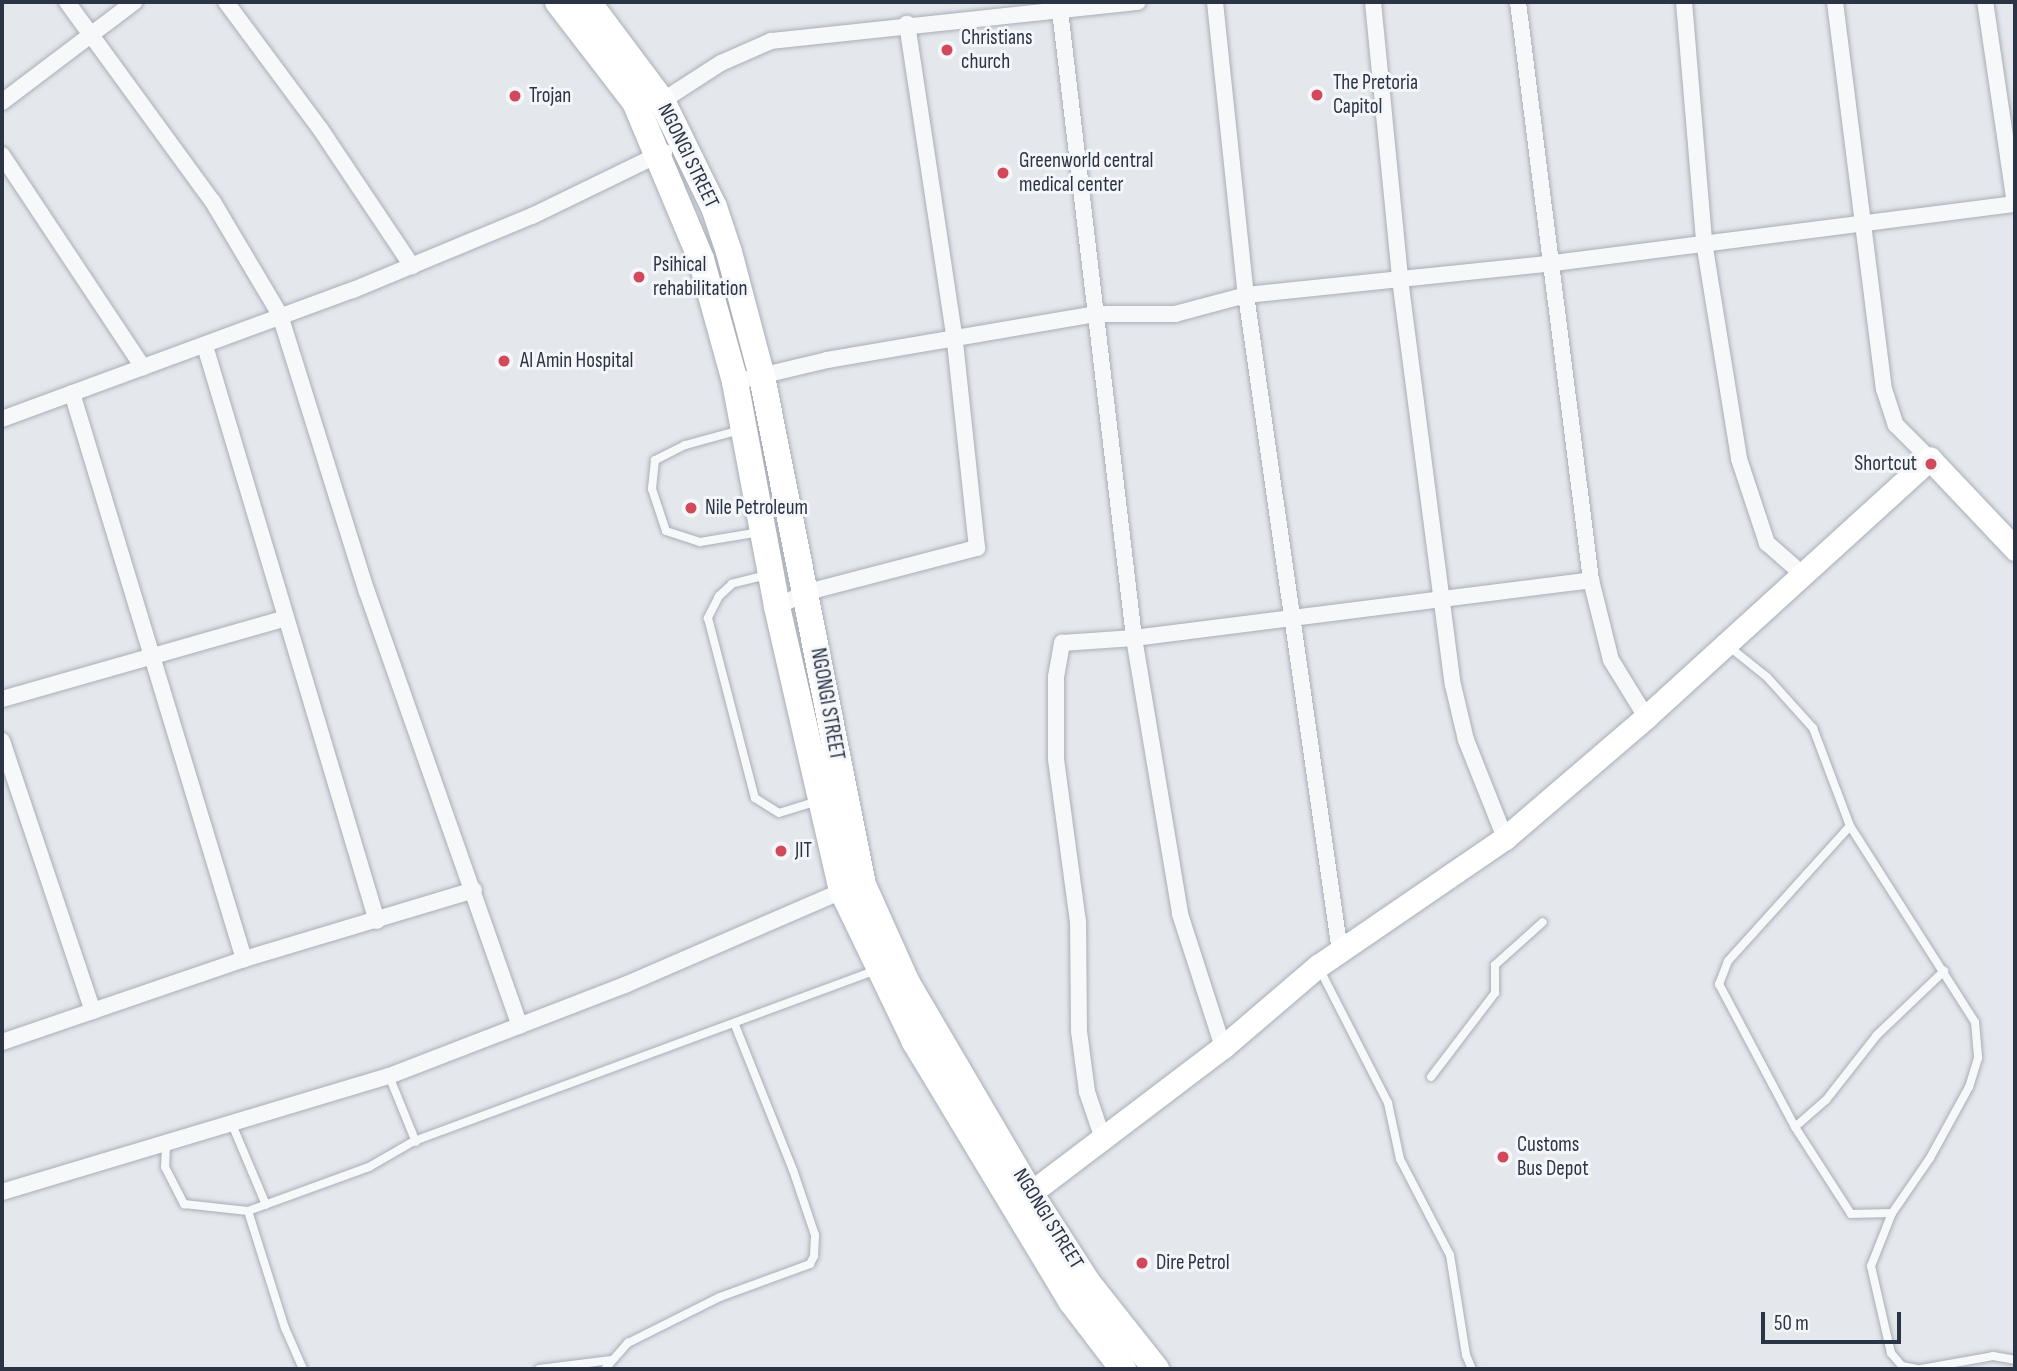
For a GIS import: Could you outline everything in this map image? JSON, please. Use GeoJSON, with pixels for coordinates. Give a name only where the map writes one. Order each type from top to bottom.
{"type":"FeatureCollection","features":[{"type":"Feature","properties":{"kind":"main road","name":"NGONGI STREET"},"geometry":{"type":"LineString","coordinates":[[558,2],[635,102],[660,155],[701,258],[735,382],[777,607],[821,800],[853,888],[877,970],[1131,1365]]}},
{"type":"Feature","properties":{"kind":"main road","name":"NGONGI STREET"},"geometry":{"type":"LineString","coordinates":[[588,2],[662,101],[715,207],[762,377],[804,593],[853,888],[1022,1199]]}},
{"type":"Feature","properties":{"kind":"street"},"geometry":{"type":"LineString","coordinates":[[67,2],[213,202],[281,315],[367,592],[520,1026]]}},
{"type":"Feature","properties":{"kind":"street"},"geometry":{"type":"LineString","coordinates":[[2,102],[134,2]]}},
{"type":"Feature","properties":{"kind":"street"},"geometry":{"type":"LineString","coordinates":[[226,2],[321,130],[412,266]]}},
{"type":"Feature","properties":{"kind":"street"},"geometry":{"type":"LineString","coordinates":[[662,101],[721,63],[771,41],[1059,5],[1138,2]]}},
{"type":"Feature","properties":{"kind":"street"},"geometry":{"type":"LineString","coordinates":[[1215,2],[1246,295],[1294,614],[1340,951]]}},
{"type":"Feature","properties":{"kind":"street"},"geometry":{"type":"LineString","coordinates":[[1373,2],[1400,279],[1453,685],[1466,740],[1505,838]]}},
{"type":"Feature","properties":{"kind":"street"},"geometry":{"type":"LineString","coordinates":[[1518,2],[1554,263],[1591,580],[1611,660],[1646,717]]}},
{"type":"Feature","properties":{"kind":"street"},"geometry":{"type":"LineString","coordinates":[[1684,2],[1704,242],[1739,459],[1752,505],[1768,543],[1801,573]]}},
{"type":"Feature","properties":{"kind":"street"},"geometry":{"type":"LineString","coordinates":[[1835,2],[1860,222],[1884,389],[1896,425],[2015,549]]}},
{"type":"Feature","properties":{"kind":"street"},"geometry":{"type":"LineString","coordinates":[[735,382],[827,359],[955,341],[1095,314],[1175,314],[1246,295],[1554,263],[2015,204],[1985,2]]}},
{"type":"Feature","properties":{"kind":"street"},"geometry":{"type":"LineString","coordinates":[[1059,5],[1134,638],[1180,914],[1223,1047]]}},
{"type":"Feature","properties":{"kind":"street"},"geometry":{"type":"LineString","coordinates":[[777,607],[804,593],[976,548],[955,341],[907,24]]}},
{"type":"Feature","properties":{"kind":"street"},"geometry":{"type":"LineString","coordinates":[[4,412],[72,393],[205,346],[412,266],[532,216],[684,141]]}},
{"type":"Feature","properties":{"kind":"street"},"geometry":{"type":"LineString","coordinates":[[2,156],[143,367]]}},
{"type":"Feature","properties":{"kind":"street"},"geometry":{"type":"LineString","coordinates":[[205,346],[377,921]]}},
{"type":"Feature","properties":{"kind":"street"},"geometry":{"type":"LineString","coordinates":[[72,393],[244,959]]}},
{"type":"Feature","properties":{"kind":"street"},"geometry":{"type":"LineString","coordinates":[[1022,1199],[1223,1047],[1318,966],[1505,838],[1646,717],[1801,573],[1930,459]]}},
{"type":"Feature","properties":{"kind":"street"},"geometry":{"type":"LineString","coordinates":[[1103,1139],[1087,1092],[1079,1031],[1078,922],[1056,759],[1056,677],[1062,643],[1134,638],[1294,614],[1591,580]]}},
{"type":"Feature","properties":{"kind":"street"},"geometry":{"type":"LineString","coordinates":[[2,699],[151,660],[286,618]]}},
{"type":"Feature","properties":{"kind":"street"},"geometry":{"type":"LineString","coordinates":[[2,741],[93,1011]]}},
{"type":"Feature","properties":{"kind":"street"},"geometry":{"type":"LineString","coordinates":[[2,1192],[389,1076],[520,1026],[853,888]]}},
{"type":"Feature","properties":{"kind":"street"},"geometry":{"type":"LineString","coordinates":[[2,1042],[244,959],[474,890]]}},
{"type":"Feature","properties":{"kind":"lane"},"geometry":{"type":"LineString","coordinates":[[743,429],[685,445],[655,460],[652,489],[666,531],[700,542],[763,531]]}},
{"type":"Feature","properties":{"kind":"lane"},"geometry":{"type":"LineString","coordinates":[[772,574],[732,584],[719,596],[708,618],[755,798],[779,813],[821,800]]}},
{"type":"Feature","properties":{"kind":"lane"},"geometry":{"type":"LineString","coordinates":[[1727,644],[1768,677],[1813,729],[1850,826],[1975,1022],[1978,1058],[1969,1087],[1936,1146],[1892,1213],[1871,1266],[1891,1353],[1902,1366],[1919,1369],[1993,1356],[2015,1360]]}},
{"type":"Feature","properties":{"kind":"lane"},"geometry":{"type":"LineString","coordinates":[[1850,826],[1728,961],[1719,984],[1795,1127],[1851,1214],[1892,1213]]}},
{"type":"Feature","properties":{"kind":"lane"},"geometry":{"type":"LineString","coordinates":[[1431,1077],[1496,993],[1495,965],[1543,922]]}},
{"type":"Feature","properties":{"kind":"lane"},"geometry":{"type":"LineString","coordinates":[[1318,966],[1388,1103],[1400,1159],[1450,1255],[1465,1355],[1472,1369]]}},
{"type":"Feature","properties":{"kind":"lane"},"geometry":{"type":"LineString","coordinates":[[166,1143],[165,1167],[184,1204],[248,1211],[369,1167],[416,1142],[877,970]]}},
{"type":"Feature","properties":{"kind":"lane"},"geometry":{"type":"LineString","coordinates":[[1795,1127],[1826,1100],[1877,1035],[1944,971]]}},
{"type":"Feature","properties":{"kind":"lane"},"geometry":{"type":"LineString","coordinates":[[605,1369],[628,1343],[720,1297],[810,1264],[814,1255],[815,1236],[793,1170],[735,1025]]}},
{"type":"Feature","properties":{"kind":"lane"},"geometry":{"type":"LineString","coordinates":[[389,1076],[416,1142]]}},
{"type":"Feature","properties":{"kind":"lane"},"geometry":{"type":"LineString","coordinates":[[231,1122],[266,1205]]}},
{"type":"Feature","properties":{"kind":"lane"},"geometry":{"type":"LineString","coordinates":[[248,1211],[285,1328],[303,1369]]}},
{"type":"Feature","properties":{"kind":"lane"},"geometry":{"type":"LineString","coordinates":[[539,1369],[611,1360]]}},
{"type":"Feature","properties":{"kind":"place","name":"Christians church"},"geometry":{"type":"Point","coordinates":[947,50]}},
{"type":"Feature","properties":{"kind":"place","name":"The Pretoria Capitol"},"geometry":{"type":"Point","coordinates":[1317,95]}},
{"type":"Feature","properties":{"kind":"place","name":"Trojan"},"geometry":{"type":"Point","coordinates":[515,96]}},
{"type":"Feature","properties":{"kind":"place","name":"Greenworld central medical center"},"geometry":{"type":"Point","coordinates":[1003,173]}},
{"type":"Feature","properties":{"kind":"place","name":"Psihical rehabilitation"},"geometry":{"type":"Point","coordinates":[639,277]}},
{"type":"Feature","properties":{"kind":"place","name":"Al Amin Hospital"},"geometry":{"type":"Point","coordinates":[504,361]}},
{"type":"Feature","properties":{"kind":"place","name":"Shortcut"},"geometry":{"type":"Point","coordinates":[1931,464]}},
{"type":"Feature","properties":{"kind":"place","name":"Nile Petroleum"},"geometry":{"type":"Point","coordinates":[691,508]}},
{"type":"Feature","properties":{"kind":"place","name":"JIT"},"geometry":{"type":"Point","coordinates":[781,851]}},
{"type":"Feature","properties":{"kind":"place","name":"Customs Bus Depot"},"geometry":{"type":"Point","coordinates":[1503,1157]}},
{"type":"Feature","properties":{"kind":"place","name":"Dire Petrol"},"geometry":{"type":"Point","coordinates":[1142,1263]}}]}
